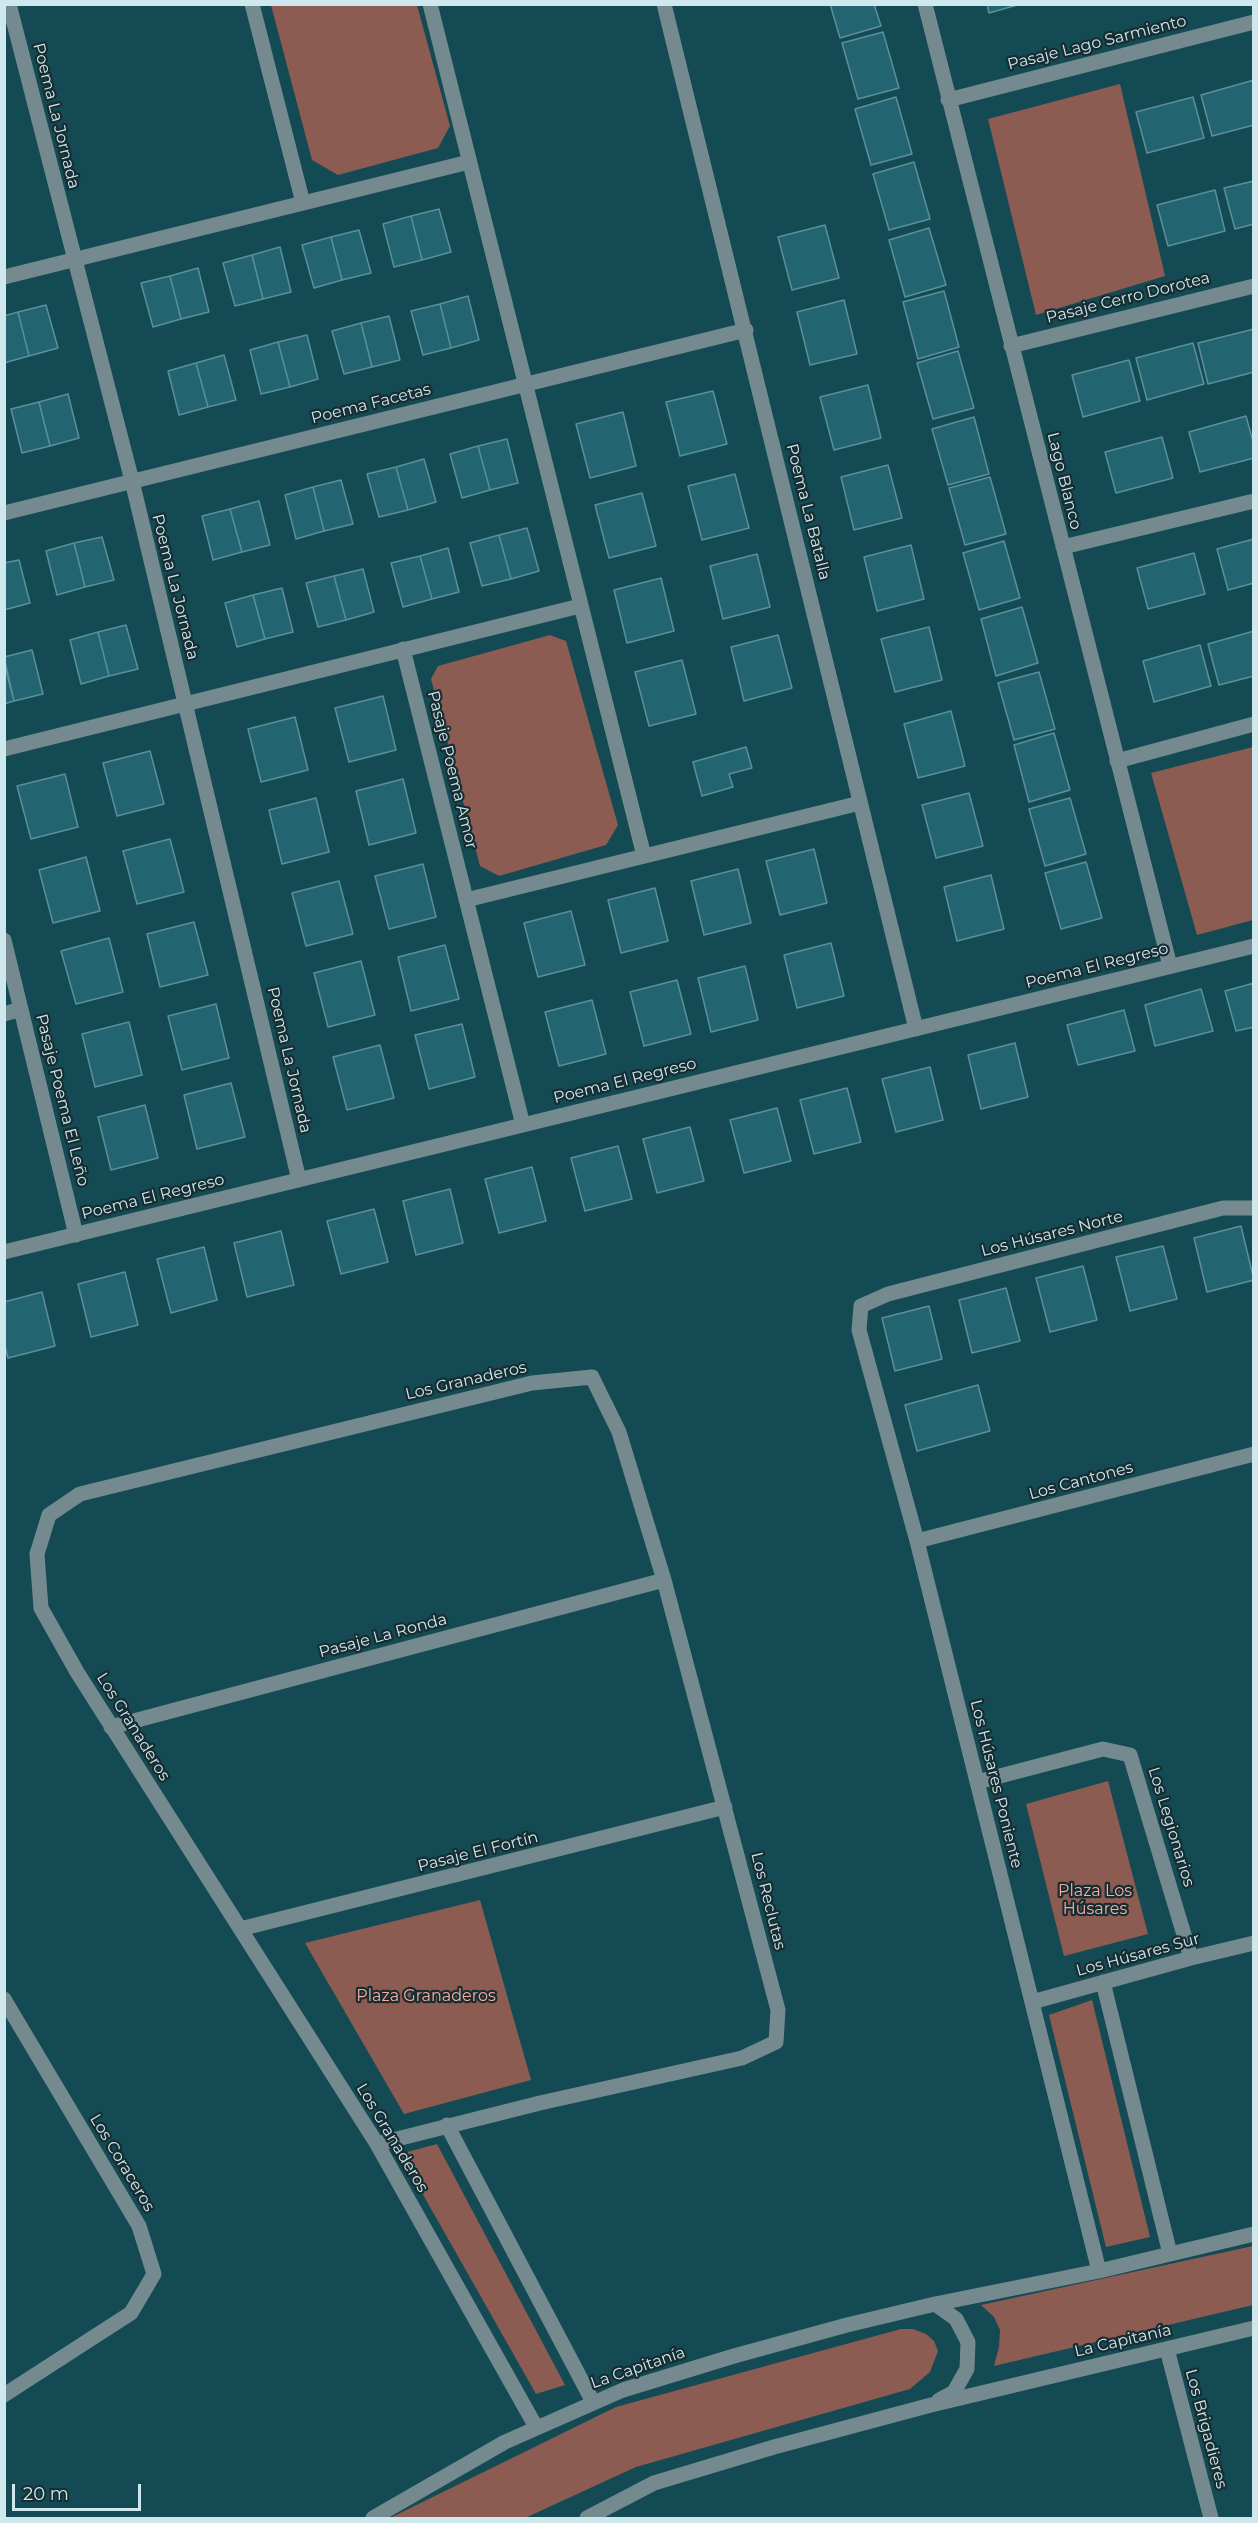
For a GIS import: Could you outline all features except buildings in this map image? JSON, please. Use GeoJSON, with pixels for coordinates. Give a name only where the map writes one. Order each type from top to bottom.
{"type":"FeatureCollection","features":[{"type":"Feature","properties":{"kind":"street","name":"Poema La Jornada"},"geometry":{"type":"LineString","coordinates":[[9,4],[132,481],[299,1180]]}},
{"type":"Feature","properties":{"kind":"street"},"geometry":{"type":"LineString","coordinates":[[252,4],[303,203]]}},
{"type":"Feature","properties":{"kind":"street"},"geometry":{"type":"LineString","coordinates":[[429,4],[644,856]]}},
{"type":"Feature","properties":{"kind":"street","name":"Poema La Batalla"},"geometry":{"type":"LineString","coordinates":[[664,4],[916,1029]]}},
{"type":"Feature","properties":{"kind":"street","name":"Lago Blanco"},"geometry":{"type":"LineString","coordinates":[[925,4],[1170,966]]}},
{"type":"Feature","properties":{"kind":"street","name":"Pasaje Lago Sarmiento"},"geometry":{"type":"LineString","coordinates":[[948,100],[1254,22]]}},
{"type":"Feature","properties":{"kind":"street"},"geometry":{"type":"LineString","coordinates":[[4,277],[469,162]]}},
{"type":"Feature","properties":{"kind":"street","name":"Pasaje Cerro Dorotea"},"geometry":{"type":"LineString","coordinates":[[1011,346],[1254,285]]}},
{"type":"Feature","properties":{"kind":"street","name":"Poema Facetas"},"geometry":{"type":"LineString","coordinates":[[4,513],[746,330]]}},
{"type":"Feature","properties":{"kind":"street"},"geometry":{"type":"LineString","coordinates":[[1063,547],[1254,501]]}},
{"type":"Feature","properties":{"kind":"street"},"geometry":{"type":"LineString","coordinates":[[4,748],[580,606]]}},
{"type":"Feature","properties":{"kind":"street","name":"Pasaje Poema Amor"},"geometry":{"type":"LineString","coordinates":[[404,649],[523,1125]]}},
{"type":"Feature","properties":{"kind":"street"},"geometry":{"type":"LineString","coordinates":[[1117,761],[1254,724]]}},
{"type":"Feature","properties":{"kind":"street"},"geometry":{"type":"LineString","coordinates":[[466,900],[860,803]]}},
{"type":"Feature","properties":{"kind":"street","name":"Pasaje Poema El Leño"},"geometry":{"type":"LineString","coordinates":[[4,940],[76,1235]]}},
{"type":"Feature","properties":{"kind":"street","name":"Poema El Regreso"},"geometry":{"type":"LineString","coordinates":[[4,1252],[1254,946]]}},
{"type":"Feature","properties":{"kind":"street","name":"Pasaje Poema El Leño"},"geometry":{"type":"LineString","coordinates":[[4,1014],[21,1009]]}},
{"type":"Feature","properties":{"kind":"street","name":"Los Húsares Norte"},"geometry":{"type":"LineString","coordinates":[[861,1306],[888,1294],[1223,1208],[1254,1208]]}},
{"type":"Feature","properties":{"kind":"street","name":"Los Húsares Poniente"},"geometry":{"type":"LineString","coordinates":[[861,1306],[859,1330],[917,1541],[1099,2271]]}},
{"type":"Feature","properties":{"kind":"street","name":"Los Reclutas"},"geometry":{"type":"LineString","coordinates":[[377,2144],[447,2125],[742,2058],[776,2042],[778,2010],[664,1580],[619,1432],[592,1377]]}},
{"type":"Feature","properties":{"kind":"street","name":"Los Granaderos"},"geometry":{"type":"LineString","coordinates":[[536,2427],[377,2144],[111,1727],[41,1608],[37,1554],[49,1515],[80,1494],[532,1383],[592,1377]]}},
{"type":"Feature","properties":{"kind":"street","name":"Los Cantones"},"geometry":{"type":"LineString","coordinates":[[917,1541],[1254,1454]]}},
{"type":"Feature","properties":{"kind":"street","name":"Pasaje La Ronda"},"geometry":{"type":"LineString","coordinates":[[111,1727],[664,1580]]}},
{"type":"Feature","properties":{"kind":"street","name":"Los Legionarios"},"geometry":{"type":"LineString","coordinates":[[977,1782],[1103,1749],[1130,1755],[1191,1958]]}},
{"type":"Feature","properties":{"kind":"street","name":"Pasaje El Fortín"},"geometry":{"type":"LineString","coordinates":[[240,1929],[725,1807]]}},
{"type":"Feature","properties":{"kind":"street","name":"Los Húsares Sur"},"geometry":{"type":"LineString","coordinates":[[1032,2002],[1254,1943]]}},
{"type":"Feature","properties":{"kind":"street"},"geometry":{"type":"LineString","coordinates":[[1103,1982],[1170,2254]]}},
{"type":"Feature","properties":{"kind":"street","name":"Los Coraceros"},"geometry":{"type":"LineString","coordinates":[[4,1999],[139,2226],[154,2274],[131,2313],[4,2394]]}},
{"type":"Feature","properties":{"kind":"street"},"geometry":{"type":"LineString","coordinates":[[447,2125],[593,2402]]}},
{"type":"Feature","properties":{"kind":"street","name":"La Capitanía"},"geometry":{"type":"LineString","coordinates":[[373,2518],[505,2442],[623,2390],[847,2325],[935,2304],[1099,2271],[1254,2234]]}},
{"type":"Feature","properties":{"kind":"street","name":"La Capitanía"},"geometry":{"type":"LineString","coordinates":[[931,2405],[954,2392],[967,2369],[968,2342],[956,2319],[935,2304]]}},
{"type":"Feature","properties":{"kind":"street","name":"La Capitanía"},"geometry":{"type":"LineString","coordinates":[[586,2518],[654,2483],[774,2447],[931,2405],[1254,2328]]}},
{"type":"Feature","properties":{"kind":"street","name":"Los Brigadieres"},"geometry":{"type":"LineString","coordinates":[[1167,2349],[1211,2518]]}},
{"type":"Feature","properties":{"kind":"green space"},"geometry":{"type":"Polygon","coordinates":[[[271,5],[417,5],[450,126],[438,148],[338,175],[312,160],[271,5]]]}},
{"type":"Feature","properties":{"kind":"green space"},"geometry":{"type":"Polygon","coordinates":[[[1120,84],[1165,276],[1036,315],[988,119],[1120,84]]]}},
{"type":"Feature","properties":{"kind":"green space"},"geometry":{"type":"Polygon","coordinates":[[[550,635],[566,641],[618,825],[606,845],[499,876],[480,866],[431,679],[438,666],[550,635]]]}},
{"type":"Feature","properties":{"kind":"green space"},"geometry":{"type":"Polygon","coordinates":[[[1253,747],[1253,920],[1197,935],[1151,773],[1253,747]]]}},
{"type":"Feature","properties":{"kind":"green space","name":"Plaza Los Húsares"},"geometry":{"type":"Polygon","coordinates":[[[1108,1781],[1148,1934],[1064,1956],[1026,1804],[1108,1781]]]}},
{"type":"Feature","properties":{"kind":"green space","name":"Plaza Granaderos"},"geometry":{"type":"Polygon","coordinates":[[[480,1900],[531,2080],[404,2114],[305,1943],[480,1900]]]}},
{"type":"Feature","properties":{"kind":"green space"},"geometry":{"type":"Polygon","coordinates":[[[1092,2000],[1150,2237],[1106,2247],[1049,2015],[1092,2000]]]}},
{"type":"Feature","properties":{"kind":"green space"},"geometry":{"type":"Polygon","coordinates":[[[437,2144],[565,2385],[536,2394],[400,2154],[437,2144]]]}},
{"type":"Feature","properties":{"kind":"green space"},"geometry":{"type":"Polygon","coordinates":[[[1253,2246],[1253,2305],[994,2366],[999,2347],[1000,2330],[994,2317],[981,2305],[1253,2246]]]}},
{"type":"Feature","properties":{"kind":"green space"},"geometry":{"type":"Polygon","coordinates":[[[901,2329],[913,2329],[926,2334],[934,2341],[938,2351],[930,2372],[910,2389],[636,2467],[525,2518],[390,2518],[616,2407],[901,2329]]]}}]}
